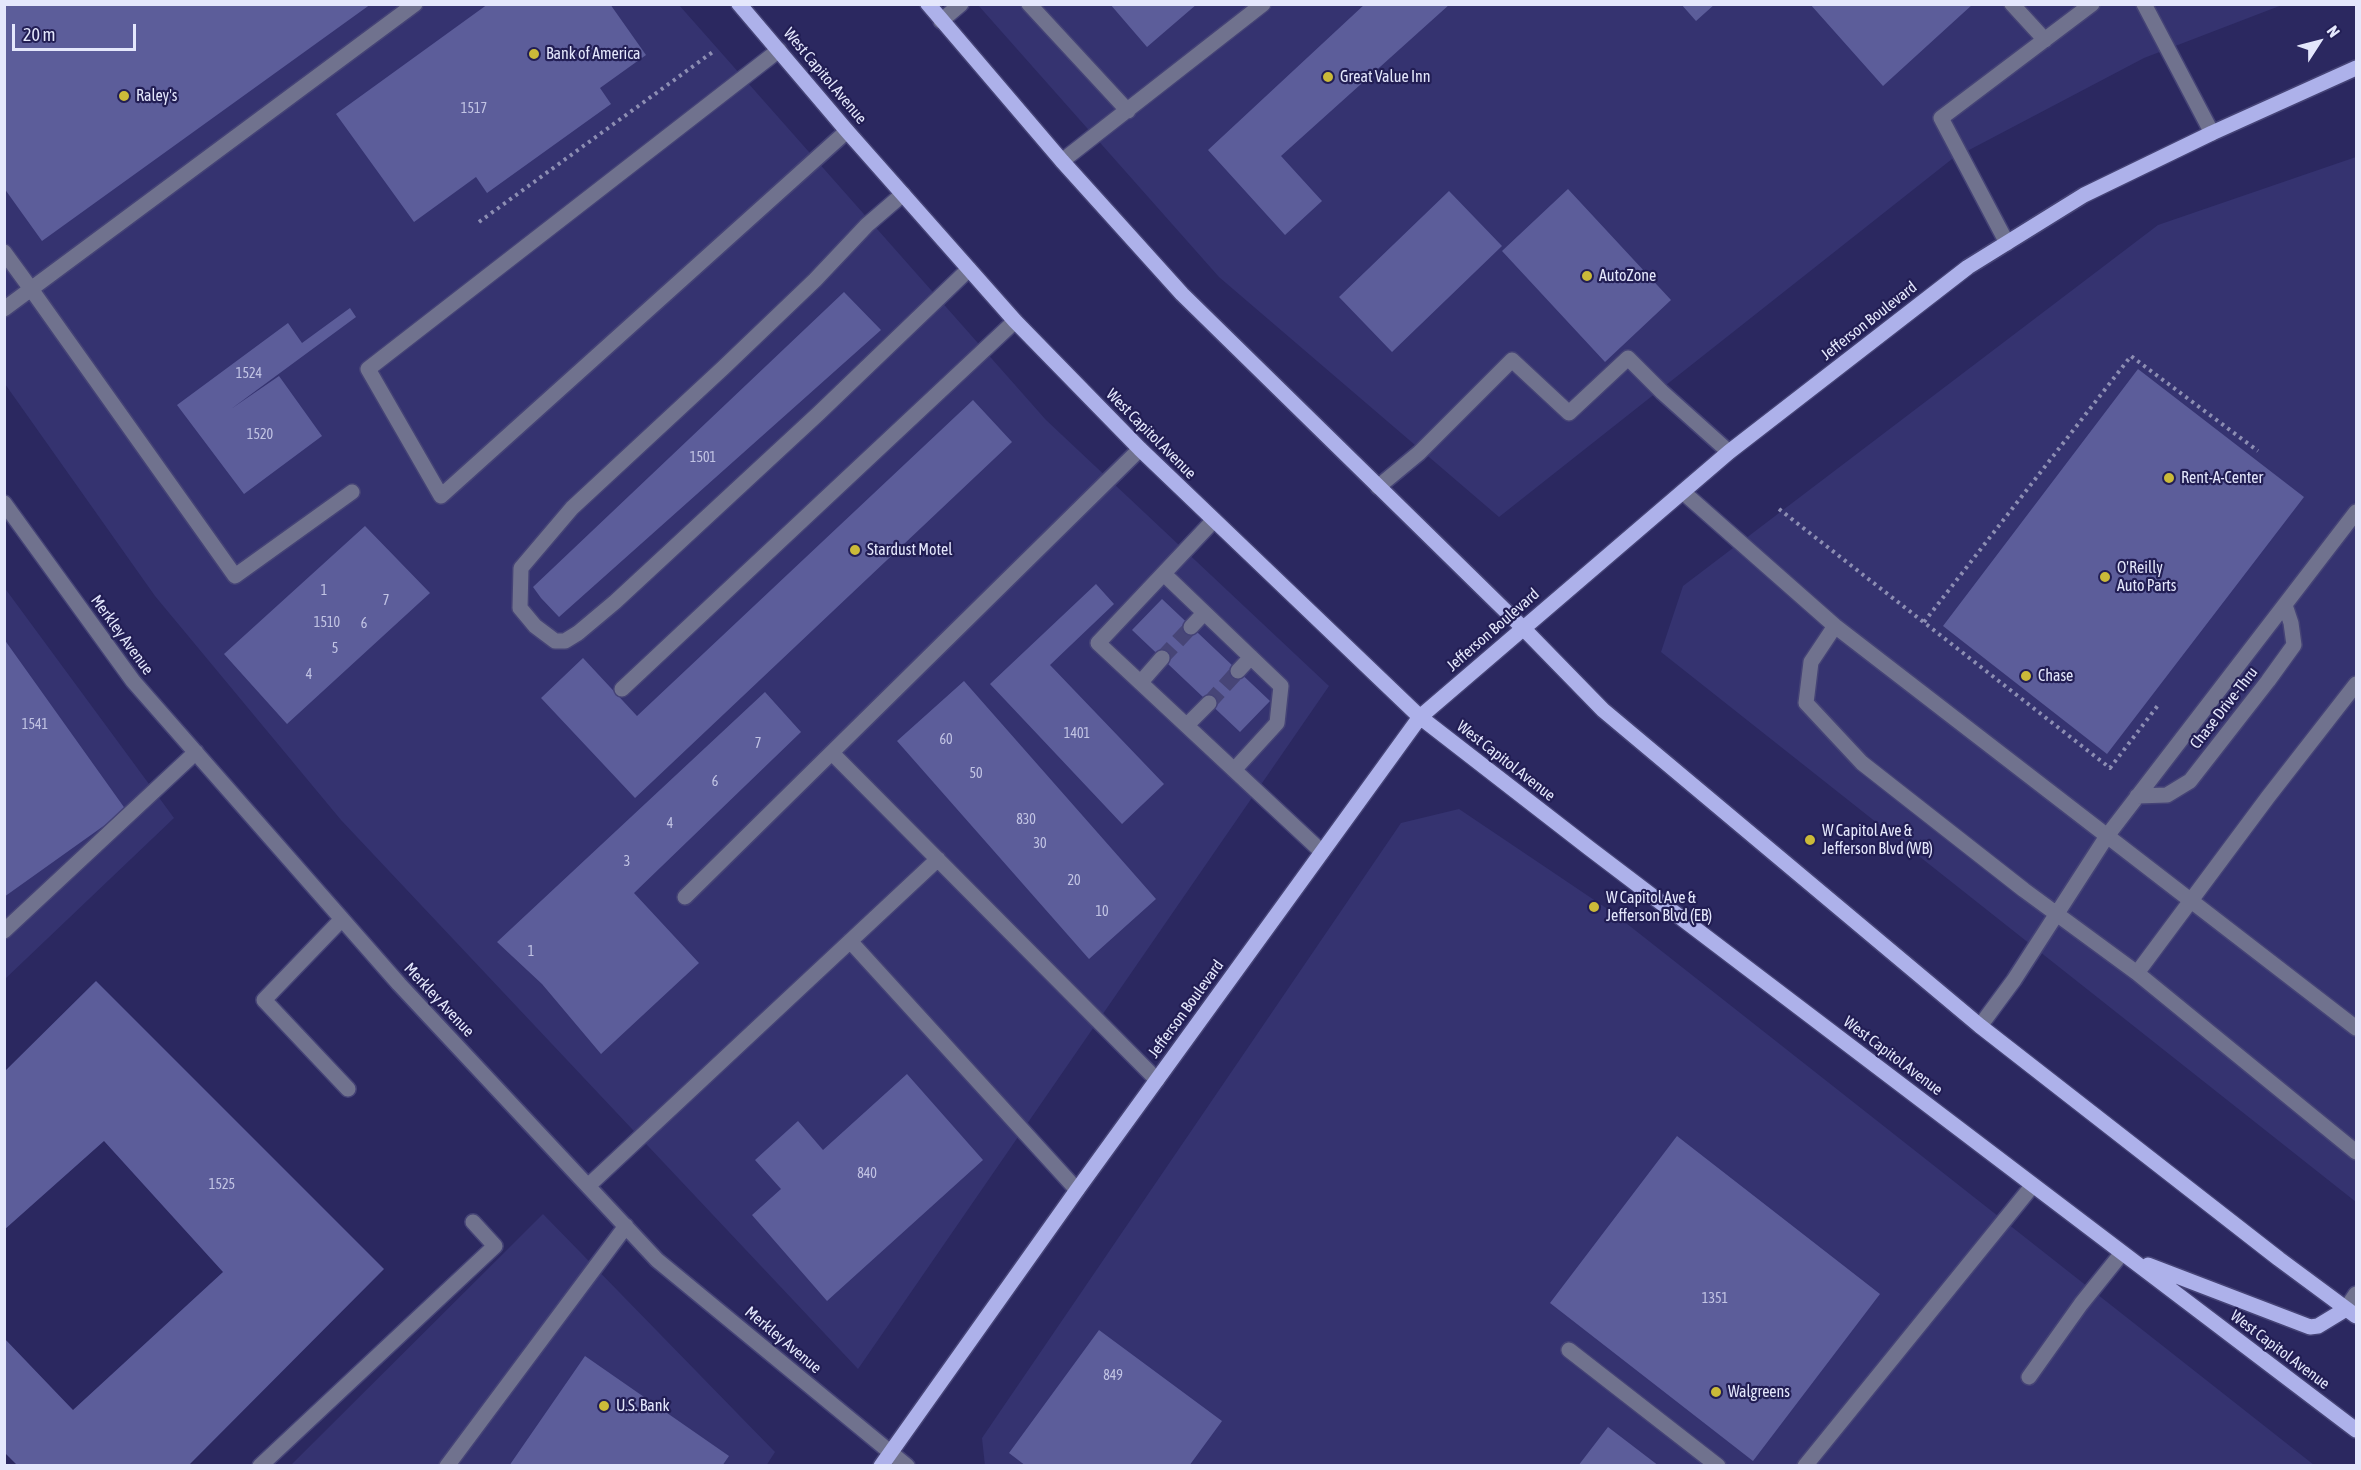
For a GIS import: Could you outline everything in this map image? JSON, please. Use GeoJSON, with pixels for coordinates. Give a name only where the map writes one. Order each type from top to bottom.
{"type":"FeatureCollection","features":[{"type":"Feature","properties":{"kind":"main road","name":"West Capitol Avenue"},"geometry":{"type":"LineString","coordinates":[[739,4],[1015,321],[1140,450],[1420,717],[2356,1430]]}},
{"type":"Feature","properties":{"kind":"main road"},"geometry":{"type":"LineString","coordinates":[[928,4],[1062,161],[1182,294],[1523,628],[1603,710],[1980,1026],[2279,1259],[2351,1312]]}},
{"type":"Feature","properties":{"kind":"main road","name":"Jefferson Boulevard"},"geometry":{"type":"LineString","coordinates":[[881,1466],[1156,1080],[1420,717],[1729,452],[1968,267],[2084,195],[2212,133],[2356,68]]}},
{"type":"Feature","properties":{"kind":"main road"},"geometry":{"type":"LineString","coordinates":[[2127,1256],[2310,1327],[2318,1326],[2351,1312]]}},
{"type":"Feature","properties":{"kind":"street"},"geometry":{"type":"LineString","coordinates":[[4,309],[415,4]]}},
{"type":"Feature","properties":{"kind":"street"},"geometry":{"type":"LineString","coordinates":[[942,21],[961,4]]}},
{"type":"Feature","properties":{"kind":"street"},"geometry":{"type":"LineString","coordinates":[[1029,4],[1128,111]]}},
{"type":"Feature","properties":{"kind":"street"},"geometry":{"type":"LineString","coordinates":[[1062,161],[1263,4]]}},
{"type":"Feature","properties":{"kind":"street"},"geometry":{"type":"LineString","coordinates":[[2012,4],[2044,40]]}},
{"type":"Feature","properties":{"kind":"street"},"geometry":{"type":"LineString","coordinates":[[2007,243],[1941,118],[2092,4]]}},
{"type":"Feature","properties":{"kind":"street"},"geometry":{"type":"LineString","coordinates":[[2144,4],[2212,133]]}},
{"type":"Feature","properties":{"kind":"street"},"geometry":{"type":"LineString","coordinates":[[779,50],[368,369],[441,496],[847,130]]}},
{"type":"Feature","properties":{"kind":"street"},"geometry":{"type":"LineString","coordinates":[[903,194],[867,225],[815,280],[732,360],[572,508],[521,568],[520,608],[535,626],[555,641],[565,641],[578,633],[615,602],[819,413],[969,269]]}},
{"type":"Feature","properties":{"kind":"street"},"geometry":{"type":"LineString","coordinates":[[4,252],[235,576],[352,492]]}},
{"type":"Feature","properties":{"kind":"street"},"geometry":{"type":"LineString","coordinates":[[622,689],[1015,321]]}},
{"type":"Feature","properties":{"kind":"street"},"geometry":{"type":"LineString","coordinates":[[1378,487],[1419,453],[1512,360],[1569,413],[1628,358],[1729,452]]}},
{"type":"Feature","properties":{"kind":"street"},"geometry":{"type":"LineString","coordinates":[[685,897],[1140,450]]}},
{"type":"Feature","properties":{"kind":"street"},"geometry":{"type":"LineString","coordinates":[[1683,492],[1835,626],[2356,1028]]}},
{"type":"Feature","properties":{"kind":"street","name":"Merkley Avenue"},"geometry":{"type":"LineString","coordinates":[[4,503],[133,681],[399,984],[657,1260],[907,1466]]}},
{"type":"Feature","properties":{"kind":"street"},"geometry":{"type":"LineString","coordinates":[[1980,1026],[2014,980],[2107,836],[2356,513]]}},
{"type":"Feature","properties":{"kind":"street"},"geometry":{"type":"LineString","coordinates":[[1214,520],[1098,643],[1322,852]]}},
{"type":"Feature","properties":{"kind":"street"},"geometry":{"type":"LineString","coordinates":[[1164,573],[1281,686],[1277,723],[1234,770]]}},
{"type":"Feature","properties":{"kind":"street","name":"Chase Drive-Thru"},"geometry":{"type":"LineString","coordinates":[[2138,796],[2167,795],[2190,781],[2268,681],[2294,645],[2291,623],[2285,605]]}},
{"type":"Feature","properties":{"kind":"street"},"geometry":{"type":"LineString","coordinates":[[1191,627],[1204,613]]}},
{"type":"Feature","properties":{"kind":"street"},"geometry":{"type":"LineString","coordinates":[[1835,626],[1811,662],[1806,703],[1862,763],[2137,973],[2356,1152]]}},
{"type":"Feature","properties":{"kind":"street"},"geometry":{"type":"LineString","coordinates":[[1238,671],[1251,657]]}},
{"type":"Feature","properties":{"kind":"street"},"geometry":{"type":"LineString","coordinates":[[1141,682],[1162,658]]}},
{"type":"Feature","properties":{"kind":"street"},"geometry":{"type":"LineString","coordinates":[[2137,973],[2356,684]]}},
{"type":"Feature","properties":{"kind":"street"},"geometry":{"type":"LineString","coordinates":[[1187,725],[1209,703]]}},
{"type":"Feature","properties":{"kind":"street"},"geometry":{"type":"LineString","coordinates":[[4,931],[196,752]]}},
{"type":"Feature","properties":{"kind":"street"},"geometry":{"type":"LineString","coordinates":[[832,753],[1156,1080]]}},
{"type":"Feature","properties":{"kind":"street"},"geometry":{"type":"LineString","coordinates":[[588,1186],[938,859]]}},
{"type":"Feature","properties":{"kind":"street"},"geometry":{"type":"LineString","coordinates":[[342,919],[264,999],[348,1089]]}},
{"type":"Feature","properties":{"kind":"street"},"geometry":{"type":"LineString","coordinates":[[850,941],[1077,1190]]}},
{"type":"Feature","properties":{"kind":"street"},"geometry":{"type":"LineString","coordinates":[[1805,1466],[2033,1185]]}},
{"type":"Feature","properties":{"kind":"street"},"geometry":{"type":"LineString","coordinates":[[260,1466],[495,1246],[472,1222]]}},
{"type":"Feature","properties":{"kind":"street"},"geometry":{"type":"LineString","coordinates":[[447,1466],[626,1226]]}},
{"type":"Feature","properties":{"kind":"street"},"geometry":{"type":"LineString","coordinates":[[2029,1377],[2081,1304],[2127,1256]]}},
{"type":"Feature","properties":{"kind":"street"},"geometry":{"type":"LineString","coordinates":[[2351,1312],[2356,1294]]}},
{"type":"Feature","properties":{"kind":"street"},"geometry":{"type":"LineString","coordinates":[[1569,1350],[1718,1466]]}},
{"type":"Feature","properties":{"kind":"path"},"geometry":{"type":"LineString","coordinates":[[479,222],[714,51]]}},
{"type":"Feature","properties":{"kind":"path"},"geometry":{"type":"LineString","coordinates":[[1924,622],[2131,356],[2258,451]]}},
{"type":"Feature","properties":{"kind":"path"},"geometry":{"type":"LineString","coordinates":[[1779,509],[2110,768],[2159,705]]}},
{"type":"Feature","properties":{"kind":"shaded area"},"geometry":{"type":"Polygon","coordinates":[[[4,5],[679,5],[1046,420],[1329,686],[858,1369],[341,820],[155,596],[5,384],[4,5]]]}},
{"type":"Feature","properties":{"kind":"shaded area"},"geometry":{"type":"Polygon","coordinates":[[[978,5],[2282,5],[2144,58],[1952,159],[1499,517],[1219,277],[978,5]]]}},
{"type":"Feature","properties":{"kind":"shaded area"},"geometry":{"type":"Polygon","coordinates":[[[2356,157],[2356,1202],[1661,652],[1683,586],[2158,225],[2356,157]]]}},
{"type":"Feature","properties":{"kind":"shaded area"},"geometry":{"type":"Polygon","coordinates":[[[4,587],[174,818],[5,979],[4,979],[4,587]]]}},
{"type":"Feature","properties":{"kind":"shaded area"},"geometry":{"type":"Polygon","coordinates":[[[1459,809],[1612,912],[2314,1465],[985,1466],[982,1438],[1401,823],[1459,809]]]}},
{"type":"Feature","properties":{"kind":"shaded area"},"geometry":{"type":"Polygon","coordinates":[[[543,1214],[775,1452],[766,1466],[290,1466],[543,1214]]]}},
{"type":"Feature","properties":{"kind":"building","name":"Raley's"},"geometry":{"type":"Polygon","coordinates":[[[4,4],[371,4],[42,241],[4,188],[4,4]]]}},
{"type":"Feature","properties":{"kind":"building"},"geometry":{"type":"Polygon","coordinates":[[[488,4],[610,4],[646,55],[600,88],[611,104],[487,193],[476,177],[414,222],[336,114],[488,4]]]}},
{"type":"Feature","properties":{"kind":"building"},"geometry":{"type":"Polygon","coordinates":[[[1110,4],[1197,4],[1147,47],[1110,4]]]}},
{"type":"Feature","properties":{"kind":"building","name":"Great Value Inn"},"geometry":{"type":"Polygon","coordinates":[[[1365,4],[1450,4],[1281,156],[1322,201],[1285,235],[1208,150],[1365,4]]]}},
{"type":"Feature","properties":{"kind":"building"},"geometry":{"type":"Polygon","coordinates":[[[1681,4],[1715,4],[1696,21],[1681,4]]]}},
{"type":"Feature","properties":{"kind":"building"},"geometry":{"type":"Polygon","coordinates":[[[1810,4],[1973,4],[1883,86],[1810,4]]]}},
{"type":"Feature","properties":{"kind":"building","name":"AutoZone"},"geometry":{"type":"Polygon","coordinates":[[[1568,189],[1671,300],[1605,362],[1502,251],[1568,189]]]}},
{"type":"Feature","properties":{"kind":"building"},"geometry":{"type":"Polygon","coordinates":[[[1449,191],[1502,246],[1392,352],[1339,297],[1449,191]]]}},
{"type":"Feature","properties":{"kind":"building"},"geometry":{"type":"Polygon","coordinates":[[[844,292],[881,330],[559,617],[533,587],[844,292]]]}},
{"type":"Feature","properties":{"kind":"building"},"geometry":{"type":"Polygon","coordinates":[[[350,308],[356,317],[231,409],[279,376],[322,436],[244,494],[177,405],[288,323],[302,343],[350,308]]]}},
{"type":"Feature","properties":{"kind":"building"},"geometry":{"type":"Polygon","coordinates":[[[2138,369],[2304,497],[2107,754],[1943,626],[2138,369]]]}},
{"type":"Feature","properties":{"kind":"building","name":"Stardust Motel"},"geometry":{"type":"Polygon","coordinates":[[[973,400],[1012,442],[635,798],[541,698],[583,658],[637,716],[973,400]]]}},
{"type":"Feature","properties":{"kind":"building"},"geometry":{"type":"Polygon","coordinates":[[[365,526],[430,593],[287,724],[224,654],[365,526]]]}},
{"type":"Feature","properties":{"kind":"building"},"geometry":{"type":"Polygon","coordinates":[[[1096,584],[1114,604],[1050,665],[1164,784],[1122,824],[990,684],[1096,584]]]}},
{"type":"Feature","properties":{"kind":"building"},"geometry":{"type":"Polygon","coordinates":[[[1162,599],[1270,701],[1240,732],[1132,630],[1162,599]]]}},
{"type":"Feature","properties":{"kind":"building"},"geometry":{"type":"Polygon","coordinates":[[[4,639],[126,810],[4,897],[4,639]]]}},
{"type":"Feature","properties":{"kind":"building"},"geometry":{"type":"Polygon","coordinates":[[[964,681],[1156,899],[1089,959],[897,741],[964,681]]]}},
{"type":"Feature","properties":{"kind":"building"},"geometry":{"type":"Polygon","coordinates":[[[765,692],[801,732],[634,893],[699,963],[601,1054],[542,984],[497,942],[765,692]]]}},
{"type":"Feature","properties":{"kind":"building"},"geometry":{"type":"Polygon","coordinates":[[[96,981],[384,1269],[188,1466],[18,1466],[4,1452],[4,1338],[73,1410],[223,1272],[104,1141],[4,1230],[4,1072],[96,981]]]}},
{"type":"Feature","properties":{"kind":"building"},"geometry":{"type":"Polygon","coordinates":[[[907,1074],[983,1160],[827,1301],[752,1215],[781,1189],[755,1160],[798,1121],[823,1150],[907,1074]]]}},
{"type":"Feature","properties":{"kind":"building","name":"Walgreens"},"geometry":{"type":"Polygon","coordinates":[[[1677,1136],[1880,1294],[1753,1461],[1550,1303],[1677,1136]]]}},
{"type":"Feature","properties":{"kind":"building"},"geometry":{"type":"Polygon","coordinates":[[[1099,1330],[1222,1421],[1189,1466],[1026,1466],[1009,1453],[1099,1330]]]}},
{"type":"Feature","properties":{"kind":"building","name":"U.S. Bank"},"geometry":{"type":"Polygon","coordinates":[[[585,1356],[729,1456],[722,1466],[509,1466],[585,1356]]]}},
{"type":"Feature","properties":{"kind":"building"},"geometry":{"type":"Polygon","coordinates":[[[1608,1427],[1659,1466],[1578,1466],[1608,1427]]]}},
{"type":"Feature","properties":{"kind":"tunnel"},"geometry":{"type":"LineString","coordinates":[[1162,658],[1191,627]]}},
{"type":"Feature","properties":{"kind":"tunnel"},"geometry":{"type":"LineString","coordinates":[[1209,703],[1238,671]]}},
{"type":"Feature","properties":{"kind":"place","name":"Bank of America"},"geometry":{"type":"Point","coordinates":[534,54]}},
{"type":"Feature","properties":{"kind":"place","name":"Great Value Inn"},"geometry":{"type":"Point","coordinates":[1328,77]}},
{"type":"Feature","properties":{"kind":"place","name":"Raley's"},"geometry":{"type":"Point","coordinates":[124,96]}},
{"type":"Feature","properties":{"kind":"place","name":"AutoZone"},"geometry":{"type":"Point","coordinates":[1587,276]}},
{"type":"Feature","properties":{"kind":"place","name":"Rent-A-Center"},"geometry":{"type":"Point","coordinates":[2169,478]}},
{"type":"Feature","properties":{"kind":"place","name":"Stardust Motel"},"geometry":{"type":"Point","coordinates":[855,550]}},
{"type":"Feature","properties":{"kind":"place","name":"O'Reilly Auto Parts"},"geometry":{"type":"Point","coordinates":[2105,577]}},
{"type":"Feature","properties":{"kind":"place","name":"Chase"},"geometry":{"type":"Point","coordinates":[2026,676]}},
{"type":"Feature","properties":{"kind":"place","name":"W Capitol Ave & Jefferson Blvd (WB)"},"geometry":{"type":"Point","coordinates":[1810,840]}},
{"type":"Feature","properties":{"kind":"place","name":"W Capitol Ave & Jefferson Blvd (EB)"},"geometry":{"type":"Point","coordinates":[1594,907]}},
{"type":"Feature","properties":{"kind":"place","name":"Walgreens"},"geometry":{"type":"Point","coordinates":[1716,1392]}},
{"type":"Feature","properties":{"kind":"place","name":"U.S. Bank"},"geometry":{"type":"Point","coordinates":[604,1406]}}]}
